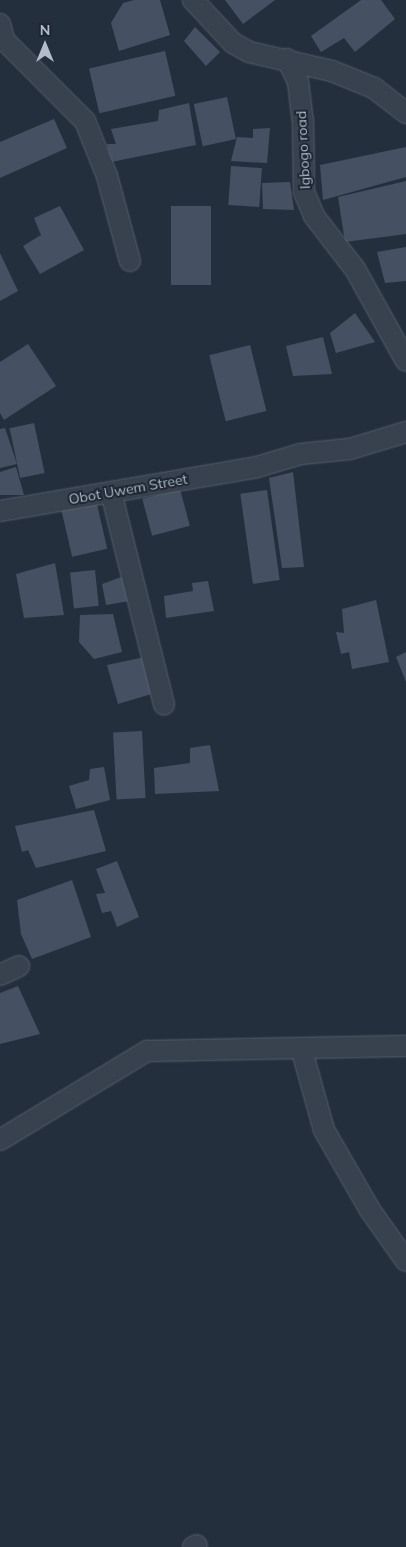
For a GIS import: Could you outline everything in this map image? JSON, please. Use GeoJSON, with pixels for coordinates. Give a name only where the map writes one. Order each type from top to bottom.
{"type":"FeatureCollection","features":[{"type":"Feature","properties":{"kind":"street"},"geometry":{"type":"LineString","coordinates":[[192,0],[233,43],[249,52],[287,59],[374,88],[406,113]]}},
{"type":"Feature","properties":{"kind":"street"},"geometry":{"type":"LineString","coordinates":[[0,24],[4,40],[85,121],[107,176],[130,261]]}},
{"type":"Feature","properties":{"kind":"street","name":"Igbogo road"},"geometry":{"type":"LineString","coordinates":[[287,59],[298,82],[307,200],[314,216],[354,269],[406,361]]}},
{"type":"Feature","properties":{"kind":"street","name":"Obot Uwem Street"},"geometry":{"type":"LineString","coordinates":[[0,511],[257,467],[301,454],[350,449],[406,432]]}},
{"type":"Feature","properties":{"kind":"street"},"geometry":{"type":"LineString","coordinates":[[111,492],[164,705]]}},
{"type":"Feature","properties":{"kind":"street"},"geometry":{"type":"LineString","coordinates":[[0,975],[19,966]]}},
{"type":"Feature","properties":{"kind":"street"},"geometry":{"type":"LineString","coordinates":[[0,1140],[147,1051],[302,1051],[406,1046]]}},
{"type":"Feature","properties":{"kind":"street"},"geometry":{"type":"LineString","coordinates":[[302,1051],[324,1130],[370,1210],[406,1261]]}},
{"type":"Feature","properties":{"kind":"building"},"geometry":{"type":"Polygon","coordinates":[[[134,0],[160,0],[170,35],[119,51],[111,23],[123,3],[134,0]]]}},
{"type":"Feature","properties":{"kind":"building"},"geometry":{"type":"Polygon","coordinates":[[[225,0],[275,0],[243,24],[225,0]]]}},
{"type":"Feature","properties":{"kind":"building"},"geometry":{"type":"Polygon","coordinates":[[[361,0],[381,0],[395,19],[355,52],[344,38],[321,52],[311,36],[361,0]]]}},
{"type":"Feature","properties":{"kind":"building"},"geometry":{"type":"Polygon","coordinates":[[[195,27],[220,52],[206,66],[184,41],[195,27]]]}},
{"type":"Feature","properties":{"kind":"building"},"geometry":{"type":"Polygon","coordinates":[[[165,51],[175,96],[99,113],[89,69],[165,51]]]}},
{"type":"Feature","properties":{"kind":"building"},"geometry":{"type":"Polygon","coordinates":[[[227,97],[236,139],[203,146],[194,104],[227,97]]]}},
{"type":"Feature","properties":{"kind":"building"},"geometry":{"type":"Polygon","coordinates":[[[189,103],[196,145],[111,162],[107,144],[116,144],[111,129],[158,121],[159,110],[189,103]]]}},
{"type":"Feature","properties":{"kind":"building"},"geometry":{"type":"Polygon","coordinates":[[[54,119],[67,148],[0,178],[0,142],[54,119]]]}},
{"type":"Feature","properties":{"kind":"building"},"geometry":{"type":"Polygon","coordinates":[[[270,128],[267,163],[231,161],[237,137],[253,138],[253,129],[270,128]]]}},
{"type":"Feature","properties":{"kind":"building"},"geometry":{"type":"Polygon","coordinates":[[[406,147],[406,177],[323,200],[320,165],[406,147]]]}},
{"type":"Feature","properties":{"kind":"building"},"geometry":{"type":"Polygon","coordinates":[[[231,166],[262,168],[259,207],[228,205],[231,166]]]}},
{"type":"Feature","properties":{"kind":"building"},"geometry":{"type":"Polygon","coordinates":[[[406,181],[406,234],[345,242],[338,197],[406,181]]]}},
{"type":"Feature","properties":{"kind":"building"},"geometry":{"type":"Polygon","coordinates":[[[290,182],[294,210],[263,209],[262,183],[290,182]]]}},
{"type":"Feature","properties":{"kind":"building"},"geometry":{"type":"Polygon","coordinates":[[[60,206],[84,250],[40,274],[23,246],[41,235],[34,218],[60,206]]]}},
{"type":"Feature","properties":{"kind":"building"},"geometry":{"type":"Polygon","coordinates":[[[171,206],[211,206],[211,285],[171,285],[171,206]]]}},
{"type":"Feature","properties":{"kind":"building"},"geometry":{"type":"Polygon","coordinates":[[[406,247],[406,281],[385,283],[377,252],[406,247]]]}},
{"type":"Feature","properties":{"kind":"building"},"geometry":{"type":"Polygon","coordinates":[[[0,253],[18,291],[0,301],[0,253]]]}},
{"type":"Feature","properties":{"kind":"building"},"geometry":{"type":"Polygon","coordinates":[[[355,313],[375,342],[336,353],[330,333],[355,313]]]}},
{"type":"Feature","properties":{"kind":"building"},"geometry":{"type":"Polygon","coordinates":[[[323,337],[332,374],[293,376],[286,346],[323,337]]]}},
{"type":"Feature","properties":{"kind":"building"},"geometry":{"type":"Polygon","coordinates":[[[28,344],[56,386],[4,420],[0,413],[0,362],[28,344]]]}},
{"type":"Feature","properties":{"kind":"building"},"geometry":{"type":"Polygon","coordinates":[[[250,345],[266,411],[226,421],[209,355],[250,345]]]}},
{"type":"Feature","properties":{"kind":"building"},"geometry":{"type":"Polygon","coordinates":[[[34,423],[45,473],[20,478],[10,428],[34,423]]]}},
{"type":"Feature","properties":{"kind":"building"},"geometry":{"type":"Polygon","coordinates":[[[5,428],[17,464],[0,468],[0,429],[5,428]]]}},
{"type":"Feature","properties":{"kind":"building"},"geometry":{"type":"Polygon","coordinates":[[[16,467],[24,495],[0,495],[0,472],[16,467]]]}},
{"type":"Feature","properties":{"kind":"building"},"geometry":{"type":"Polygon","coordinates":[[[293,472],[304,567],[282,568],[269,478],[293,472]]]}},
{"type":"Feature","properties":{"kind":"building"},"geometry":{"type":"Polygon","coordinates":[[[180,489],[190,526],[152,536],[142,499],[180,489]]]}},
{"type":"Feature","properties":{"kind":"building"},"geometry":{"type":"Polygon","coordinates":[[[267,490],[280,580],[253,584],[240,494],[267,490]]]}},
{"type":"Feature","properties":{"kind":"building"},"geometry":{"type":"Polygon","coordinates":[[[96,500],[107,549],[72,557],[61,508],[96,500]]]}},
{"type":"Feature","properties":{"kind":"building"},"geometry":{"type":"Polygon","coordinates":[[[55,563],[64,615],[24,618],[16,574],[55,563]]]}},
{"type":"Feature","properties":{"kind":"building"},"geometry":{"type":"Polygon","coordinates":[[[95,570],[99,606],[74,608],[70,573],[95,570]]]}},
{"type":"Feature","properties":{"kind":"building"},"geometry":{"type":"Polygon","coordinates":[[[127,575],[136,600],[106,605],[102,584],[127,575]]]}},
{"type":"Feature","properties":{"kind":"building"},"geometry":{"type":"Polygon","coordinates":[[[208,581],[214,611],[166,618],[164,596],[193,591],[192,583],[208,581]]]}},
{"type":"Feature","properties":{"kind":"building"},"geometry":{"type":"Polygon","coordinates":[[[376,600],[389,662],[352,669],[349,652],[341,654],[336,632],[344,633],[342,609],[376,600]]]}},
{"type":"Feature","properties":{"kind":"building"},"geometry":{"type":"Polygon","coordinates":[[[113,614],[122,652],[94,659],[79,642],[80,615],[113,614]]]}},
{"type":"Feature","properties":{"kind":"building"},"geometry":{"type":"Polygon","coordinates":[[[406,652],[406,682],[396,657],[406,652]]]}},
{"type":"Feature","properties":{"kind":"building"},"geometry":{"type":"Polygon","coordinates":[[[145,657],[158,692],[118,704],[107,665],[145,657]]]}},
{"type":"Feature","properties":{"kind":"building"},"geometry":{"type":"Polygon","coordinates":[[[142,731],[146,798],[117,799],[113,733],[142,731]]]}},
{"type":"Feature","properties":{"kind":"building"},"geometry":{"type":"Polygon","coordinates":[[[210,745],[219,791],[155,794],[154,768],[190,763],[190,748],[210,745]]]}},
{"type":"Feature","properties":{"kind":"building"},"geometry":{"type":"Polygon","coordinates":[[[104,767],[110,800],[76,809],[69,786],[89,780],[90,769],[104,767]]]}},
{"type":"Feature","properties":{"kind":"building"},"geometry":{"type":"Polygon","coordinates":[[[94,810],[106,851],[36,868],[28,850],[22,852],[15,826],[94,810]]]}},
{"type":"Feature","properties":{"kind":"building"},"geometry":{"type":"Polygon","coordinates":[[[117,861],[139,917],[117,927],[111,911],[102,913],[96,894],[105,893],[96,869],[117,861]]]}},
{"type":"Feature","properties":{"kind":"building"},"geometry":{"type":"Polygon","coordinates":[[[72,880],[91,937],[32,959],[21,934],[17,900],[72,880]]]}},
{"type":"Feature","properties":{"kind":"building"},"geometry":{"type":"Polygon","coordinates":[[[18,986],[40,1034],[0,1044],[0,993],[18,986]]]}}]}
